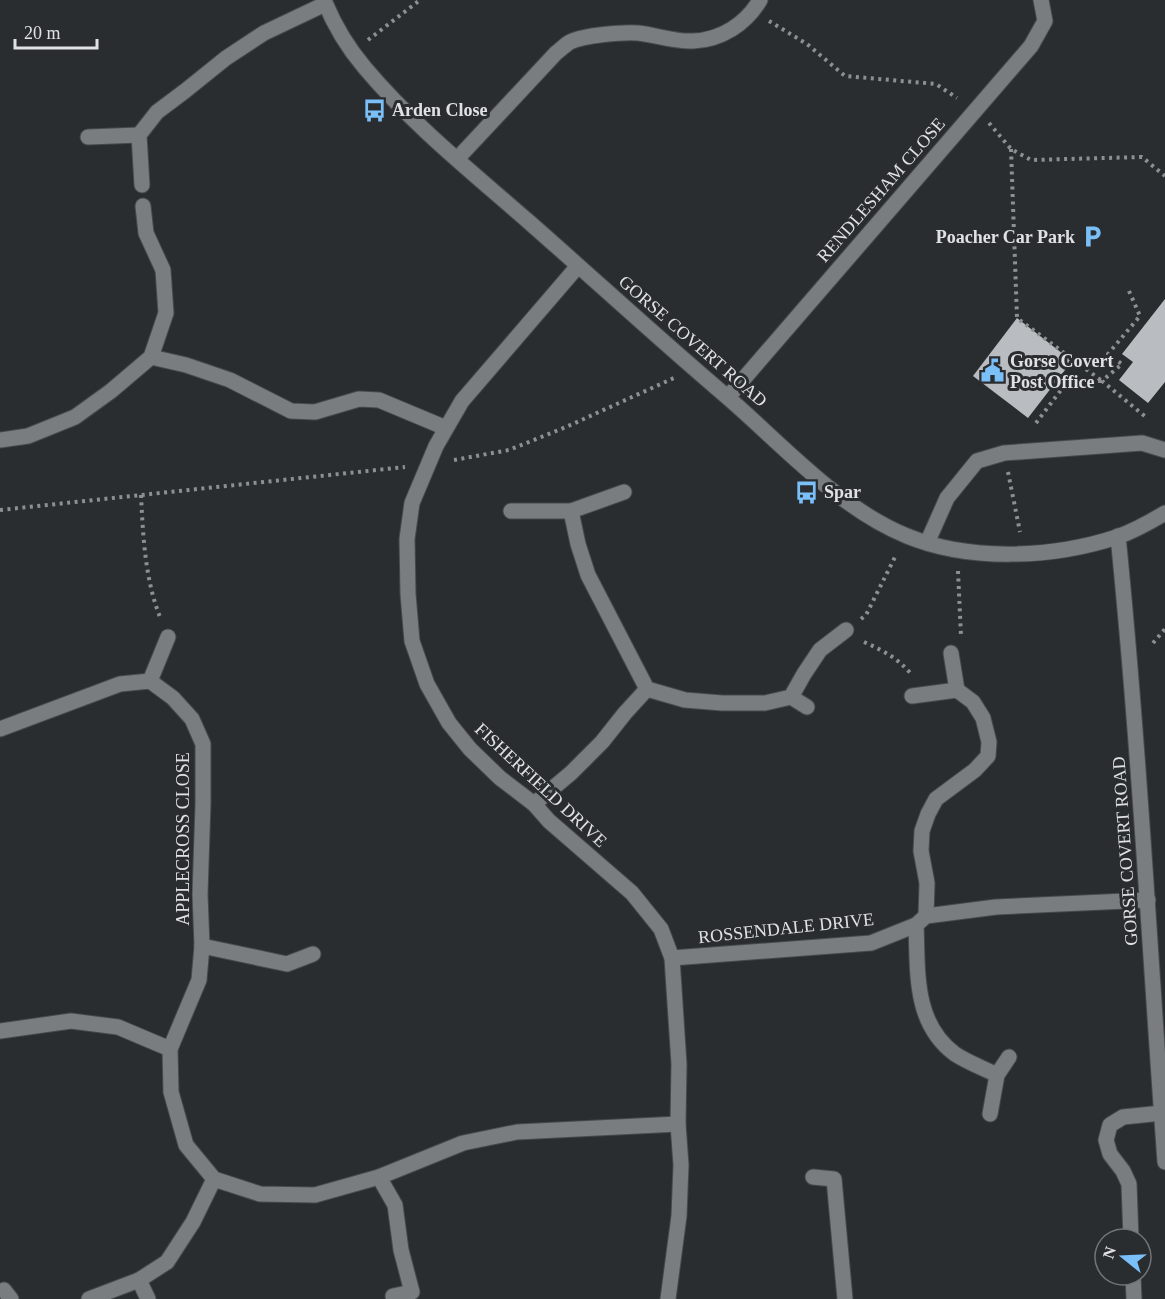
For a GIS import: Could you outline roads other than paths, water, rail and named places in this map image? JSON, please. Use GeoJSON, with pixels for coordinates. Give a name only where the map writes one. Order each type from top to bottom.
{"type":"FeatureCollection","features":[{"type":"Feature","properties":{"kind":"street"},"geometry":{"type":"LineString","coordinates":[[457,159],[556,53],[570,42],[588,36],[636,33],[692,41],[716,37],[739,25],[753,12],[760,0]]}},
{"type":"Feature","properties":{"kind":"street","name":"RENDLESHAM CLOSE"},"geometry":{"type":"LineString","coordinates":[[728,398],[1031,46],[1045,21],[1041,0]]}},
{"type":"Feature","properties":{"kind":"street"},"geometry":{"type":"LineString","coordinates":[[142,185],[139,135],[157,112],[226,58],[264,33],[325,2]]}},
{"type":"Feature","properties":{"kind":"street","name":"GORSE COVERT ROAD"},"geometry":{"type":"LineString","coordinates":[[325,2],[338,30],[353,52],[395,101],[457,159],[820,479],[850,504],[880,523],[927,543],[957,550],[1022,553],[1071,549],[1119,536],[1146,525],[1165,513]]}},
{"type":"Feature","properties":{"kind":"street"},"geometry":{"type":"LineString","coordinates":[[88,137],[139,135]]}},
{"type":"Feature","properties":{"kind":"street"},"geometry":{"type":"LineString","coordinates":[[0,440],[28,436],[75,417],[111,391],[151,357],[166,313],[163,270],[146,233],[143,206]]}},
{"type":"Feature","properties":{"kind":"street","name":"FISHERFIELD DRIVE"},"geometry":{"type":"LineString","coordinates":[[578,266],[462,401],[427,465],[412,504],[407,538],[412,641],[428,684],[449,723],[470,749],[632,893],[661,929],[672,958],[679,1064],[678,1124],[681,1165],[679,1216],[668,1299]]}},
{"type":"Feature","properties":{"kind":"street"},"geometry":{"type":"LineString","coordinates":[[151,357],[186,364],[230,380],[291,411],[315,412],[359,399],[379,400],[446,428]]}},
{"type":"Feature","properties":{"kind":"street"},"geometry":{"type":"LineString","coordinates":[[927,543],[947,498],[977,461],[1004,453],[1142,443],[1165,450]]}},
{"type":"Feature","properties":{"kind":"street"},"geometry":{"type":"LineString","coordinates":[[511,511],[571,511],[624,492]]}},
{"type":"Feature","properties":{"kind":"street"},"geometry":{"type":"LineString","coordinates":[[571,511],[588,575],[647,689],[685,700],[722,703],[765,703],[791,697],[807,707]]}},
{"type":"Feature","properties":{"kind":"street","name":"GORSE COVERT ROAD"},"geometry":{"type":"LineString","coordinates":[[1119,536],[1162,1060],[1165,1162]]}},
{"type":"Feature","properties":{"kind":"street"},"geometry":{"type":"LineString","coordinates":[[791,697],[820,650],[846,630]]}},
{"type":"Feature","properties":{"kind":"street"},"geometry":{"type":"LineString","coordinates":[[0,729],[120,684],[150,681],[168,638]]}},
{"type":"Feature","properties":{"kind":"street"},"geometry":{"type":"LineString","coordinates":[[951,653],[957,690],[973,702],[983,718],[989,742],[988,756],[975,770],[936,799],[922,831],[921,851],[927,883],[921,921],[919,993],[926,1018],[936,1036],[956,1054],[997,1075]]}},
{"type":"Feature","properties":{"kind":"street","name":"APPLECROSS CLOSE"},"geometry":{"type":"LineString","coordinates":[[150,681],[173,698],[192,719],[203,744],[200,894],[202,946],[199,980],[170,1049],[171,1092],[186,1145],[214,1179]]}},
{"type":"Feature","properties":{"kind":"street"},"geometry":{"type":"LineString","coordinates":[[534,804],[572,773],[647,689]]}},
{"type":"Feature","properties":{"kind":"street"},"geometry":{"type":"LineString","coordinates":[[912,696],[957,690]]}},
{"type":"Feature","properties":{"kind":"street","name":"ROSSENDALE DRIVE"},"geometry":{"type":"LineString","coordinates":[[672,958],[871,942],[921,921],[996,907],[1148,900]]}},
{"type":"Feature","properties":{"kind":"street","name":"APPLECROSS CLOSE"},"geometry":{"type":"LineString","coordinates":[[202,946],[287,964],[313,954]]}},
{"type":"Feature","properties":{"kind":"street"},"geometry":{"type":"LineString","coordinates":[[0,1031],[72,1021],[118,1027],[170,1049]]}},
{"type":"Feature","properties":{"kind":"street"},"geometry":{"type":"LineString","coordinates":[[990,1114],[997,1075],[1009,1058]]}},
{"type":"Feature","properties":{"kind":"street"},"geometry":{"type":"LineString","coordinates":[[1131,1227],[1129,1184],[1123,1171],[1110,1154],[1106,1140],[1110,1125],[1123,1116],[1162,1113]]}},
{"type":"Feature","properties":{"kind":"street"},"geometry":{"type":"LineString","coordinates":[[88,1299],[139,1280],[167,1262],[193,1222],[214,1179],[260,1194],[315,1195],[379,1177],[464,1143],[517,1132],[678,1124]]}},
{"type":"Feature","properties":{"kind":"street"},"geometry":{"type":"LineString","coordinates":[[379,1177],[395,1205],[401,1250],[412,1292],[393,1296]]}},
{"type":"Feature","properties":{"kind":"street"},"geometry":{"type":"LineString","coordinates":[[813,1177],[834,1179],[845,1299]]}},
{"type":"Feature","properties":{"kind":"street"},"geometry":{"type":"LineString","coordinates":[[139,1280],[148,1299]]}},
{"type":"Feature","properties":{"kind":"place","name":"Arden Close"},"geometry":{"type":"Point","coordinates":[374,110]}},
{"type":"Feature","properties":{"kind":"place","name":"Poacher Car Park"},"geometry":{"type":"Point","coordinates":[1093,237]}},
{"type":"Feature","properties":{"kind":"place","name":"Gorse Covert Post Office"},"geometry":{"type":"Point","coordinates":[992,371]}},
{"type":"Feature","properties":{"kind":"place","name":"Spar"},"geometry":{"type":"Point","coordinates":[806,492]}}]}
